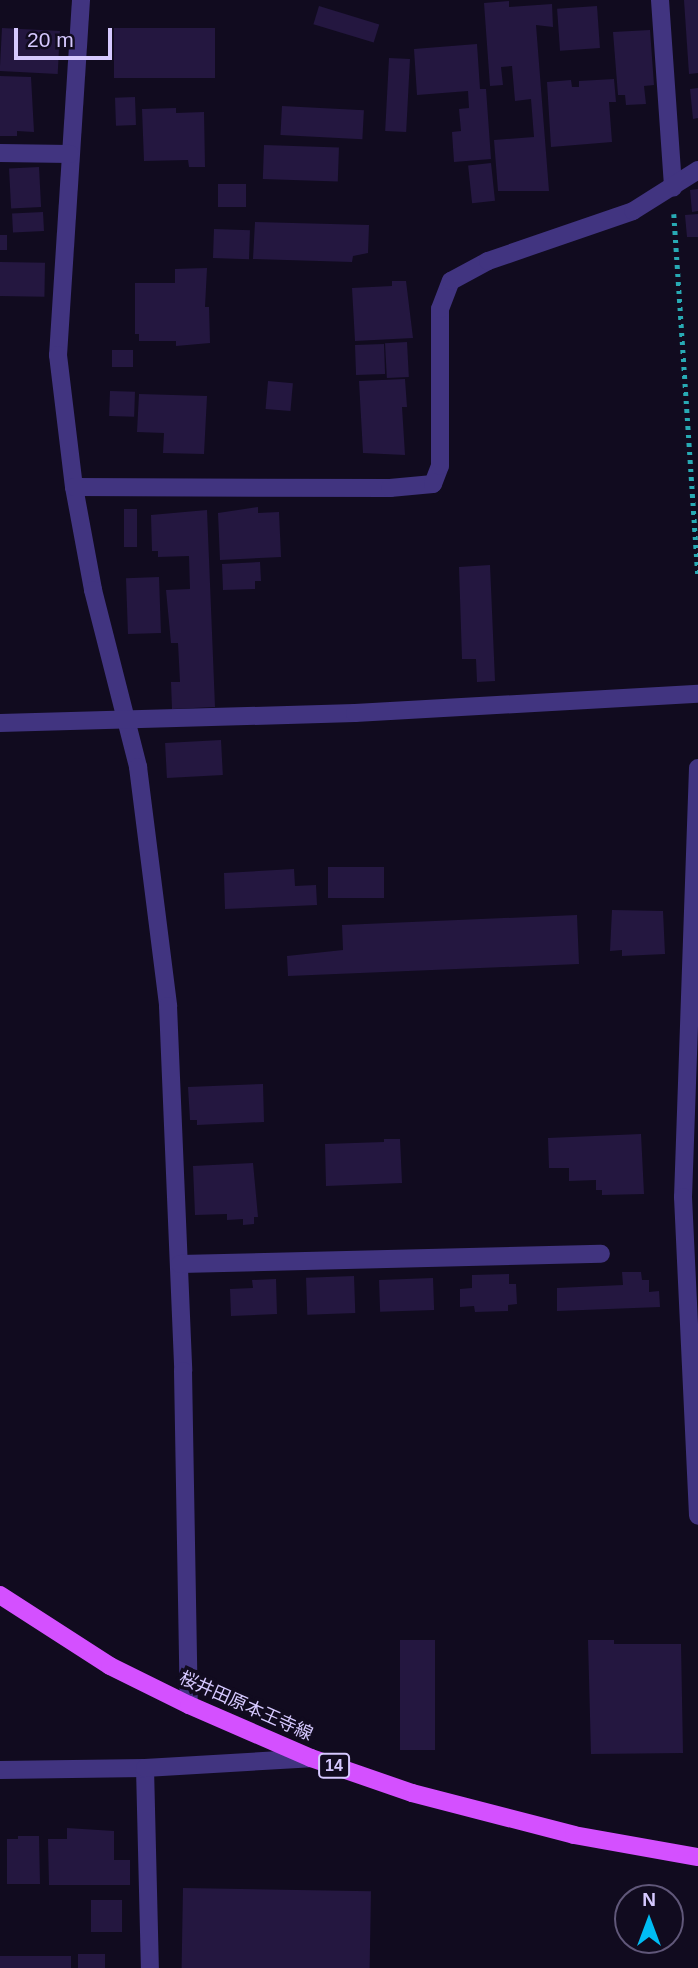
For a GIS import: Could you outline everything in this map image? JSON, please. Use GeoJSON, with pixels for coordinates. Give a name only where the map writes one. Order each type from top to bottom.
{"type":"FeatureCollection","features":[{"type":"Feature","properties":{"kind":"main road","name":"桜井田原本王寺線"},"geometry":{"type":"LineString","coordinates":[[0,1595],[110,1665],[189,1705],[311,1758],[412,1793],[574,1835],[698,1857]]}},
{"type":"Feature","properties":{"kind":"street"},"geometry":{"type":"LineString","coordinates":[[81,0],[58,355],[74,487],[93,590],[138,767],[168,1006],[180,1264],[189,1705]]}},
{"type":"Feature","properties":{"kind":"street"},"geometry":{"type":"LineString","coordinates":[[660,0],[673,188]]}},
{"type":"Feature","properties":{"kind":"street"},"geometry":{"type":"LineString","coordinates":[[0,153],[70,154]]}},
{"type":"Feature","properties":{"kind":"street"},"geometry":{"type":"LineString","coordinates":[[74,487],[390,488],[433,484],[440,466],[440,309],[451,281],[488,261],[633,211],[673,188],[692,171],[698,170]]}},
{"type":"Feature","properties":{"kind":"street"},"geometry":{"type":"LineString","coordinates":[[0,723],[128,722],[698,694]]}},
{"type":"Feature","properties":{"kind":"street"},"geometry":{"type":"LineString","coordinates":[[698,768],[683,1197],[698,1516]]}},
{"type":"Feature","properties":{"kind":"street"},"geometry":{"type":"LineString","coordinates":[[180,1264],[601,1254]]}},
{"type":"Feature","properties":{"kind":"street"},"geometry":{"type":"LineString","coordinates":[[0,1770],[145,1768],[311,1758]]}},
{"type":"Feature","properties":{"kind":"street"},"geometry":{"type":"LineString","coordinates":[[145,1768],[150,1968]]}},
{"type":"Feature","properties":{"kind":"path"},"geometry":{"type":"LineString","coordinates":[[673,188],[698,576]]}},
{"type":"Feature","properties":{"kind":"building"},"geometry":{"type":"Polygon","coordinates":[[[684,0],[698,0],[698,73],[689,74],[684,0]]]}},
{"type":"Feature","properties":{"kind":"building"},"geometry":{"type":"Polygon","coordinates":[[[509,1],[509,7],[552,4],[553,27],[536,25],[549,191],[498,191],[494,140],[534,137],[531,99],[515,101],[512,66],[501,67],[503,85],[490,86],[484,3],[509,1]]]}},
{"type":"Feature","properties":{"kind":"building"},"geometry":{"type":"Polygon","coordinates":[[[319,6],[379,24],[374,43],[313,24],[319,6]]]}},
{"type":"Feature","properties":{"kind":"building"},"geometry":{"type":"Polygon","coordinates":[[[597,6],[600,48],[560,51],[557,9],[597,6]]]}},
{"type":"Feature","properties":{"kind":"building"},"geometry":{"type":"Polygon","coordinates":[[[2,28],[60,31],[58,74],[0,71],[2,28]]]}},
{"type":"Feature","properties":{"kind":"building"},"geometry":{"type":"Polygon","coordinates":[[[114,28],[215,28],[215,78],[114,78],[114,28]]]}},
{"type":"Feature","properties":{"kind":"building"},"geometry":{"type":"Polygon","coordinates":[[[650,30],[654,85],[644,86],[646,104],[626,105],[625,95],[618,95],[613,32],[650,30]]]}},
{"type":"Feature","properties":{"kind":"building"},"geometry":{"type":"Polygon","coordinates":[[[477,44],[480,89],[486,89],[491,159],[454,162],[452,132],[461,131],[459,109],[469,108],[468,91],[417,95],[414,49],[477,44]]]}},
{"type":"Feature","properties":{"kind":"building"},"geometry":{"type":"Polygon","coordinates":[[[389,58],[410,59],[406,132],[385,131],[389,58]]]}},
{"type":"Feature","properties":{"kind":"building"},"geometry":{"type":"Polygon","coordinates":[[[0,76],[31,77],[34,132],[17,131],[17,136],[0,136],[0,76]]]}},
{"type":"Feature","properties":{"kind":"building"},"geometry":{"type":"Polygon","coordinates":[[[614,79],[616,102],[609,102],[612,142],[551,147],[547,82],[571,80],[572,87],[579,87],[579,81],[614,79]]]}},
{"type":"Feature","properties":{"kind":"building"},"geometry":{"type":"Polygon","coordinates":[[[698,88],[698,118],[693,119],[690,89],[698,88]]]}},
{"type":"Feature","properties":{"kind":"building"},"geometry":{"type":"Polygon","coordinates":[[[135,97],[136,125],[116,126],[115,98],[135,97]]]}},
{"type":"Feature","properties":{"kind":"building"},"geometry":{"type":"Polygon","coordinates":[[[282,106],[364,110],[362,139],[280,135],[282,106]]]}},
{"type":"Feature","properties":{"kind":"building"},"geometry":{"type":"Polygon","coordinates":[[[176,108],[176,113],[204,112],[205,167],[189,167],[188,160],[144,161],[142,109],[176,108]]]}},
{"type":"Feature","properties":{"kind":"building"},"geometry":{"type":"Polygon","coordinates":[[[264,145],[339,148],[338,182],[263,179],[264,145]]]}},
{"type":"Feature","properties":{"kind":"building"},"geometry":{"type":"Polygon","coordinates":[[[491,163],[495,201],[472,203],[468,165],[491,163]]]}},
{"type":"Feature","properties":{"kind":"building"},"geometry":{"type":"Polygon","coordinates":[[[39,167],[41,207],[11,209],[9,169],[39,167]]]}},
{"type":"Feature","properties":{"kind":"building"},"geometry":{"type":"Polygon","coordinates":[[[218,184],[246,184],[246,207],[218,207],[218,184]]]}},
{"type":"Feature","properties":{"kind":"building"},"geometry":{"type":"Polygon","coordinates":[[[698,189],[698,211],[692,212],[690,190],[698,189]]]}},
{"type":"Feature","properties":{"kind":"building"},"geometry":{"type":"Polygon","coordinates":[[[43,212],[44,231],[13,233],[12,214],[43,212]]]}},
{"type":"Feature","properties":{"kind":"building"},"geometry":{"type":"Polygon","coordinates":[[[698,214],[698,237],[687,237],[685,215],[698,214]]]}},
{"type":"Feature","properties":{"kind":"building"},"geometry":{"type":"Polygon","coordinates":[[[255,222],[369,225],[368,253],[353,256],[352,262],[253,259],[255,222]]]}},
{"type":"Feature","properties":{"kind":"building"},"geometry":{"type":"Polygon","coordinates":[[[214,229],[250,230],[249,259],[213,258],[214,229]]]}},
{"type":"Feature","properties":{"kind":"building"},"geometry":{"type":"Polygon","coordinates":[[[0,235],[7,235],[7,250],[0,250],[0,235]]]}},
{"type":"Feature","properties":{"kind":"building"},"geometry":{"type":"Polygon","coordinates":[[[0,262],[45,263],[44,297],[0,296],[0,262]]]}},
{"type":"Feature","properties":{"kind":"building"},"geometry":{"type":"Polygon","coordinates":[[[207,268],[205,307],[209,307],[210,343],[176,346],[176,341],[139,341],[139,334],[135,334],[135,283],[175,283],[175,269],[207,268]]]}},
{"type":"Feature","properties":{"kind":"building"},"geometry":{"type":"Polygon","coordinates":[[[392,281],[406,281],[413,338],[355,341],[352,288],[392,286],[392,281]]]}},
{"type":"Feature","properties":{"kind":"building"},"geometry":{"type":"Polygon","coordinates":[[[407,342],[409,377],[387,378],[385,343],[407,342]]]}},
{"type":"Feature","properties":{"kind":"building"},"geometry":{"type":"Polygon","coordinates":[[[384,344],[385,374],[356,375],[355,345],[384,344]]]}},
{"type":"Feature","properties":{"kind":"building"},"geometry":{"type":"Polygon","coordinates":[[[112,350],[133,350],[133,367],[112,367],[112,350]]]}},
{"type":"Feature","properties":{"kind":"building"},"geometry":{"type":"Polygon","coordinates":[[[405,379],[407,407],[402,407],[405,455],[363,453],[359,381],[405,379]]]}},
{"type":"Feature","properties":{"kind":"building"},"geometry":{"type":"Polygon","coordinates":[[[268,381],[293,383],[290,411],[266,409],[268,381]]]}},
{"type":"Feature","properties":{"kind":"building"},"geometry":{"type":"Polygon","coordinates":[[[110,391],[135,392],[134,417],[109,416],[110,391]]]}},
{"type":"Feature","properties":{"kind":"building"},"geometry":{"type":"Polygon","coordinates":[[[139,394],[207,396],[204,454],[163,453],[164,433],[137,432],[139,394]]]}},
{"type":"Feature","properties":{"kind":"building"},"geometry":{"type":"Polygon","coordinates":[[[258,507],[258,513],[279,512],[281,557],[220,560],[218,513],[258,507]]]}},
{"type":"Feature","properties":{"kind":"building"},"geometry":{"type":"Polygon","coordinates":[[[124,509],[137,509],[137,547],[124,547],[124,509]]]}},
{"type":"Feature","properties":{"kind":"building"},"geometry":{"type":"Polygon","coordinates":[[[207,510],[215,707],[172,709],[171,682],[180,682],[178,643],[171,643],[166,590],[190,589],[189,556],[158,557],[158,551],[152,551],[151,515],[207,510]]]}},
{"type":"Feature","properties":{"kind":"building"},"geometry":{"type":"Polygon","coordinates":[[[260,562],[261,581],[255,581],[255,589],[223,590],[222,564],[260,562]]]}},
{"type":"Feature","properties":{"kind":"building"},"geometry":{"type":"Polygon","coordinates":[[[490,565],[495,681],[477,682],[476,659],[462,659],[459,567],[490,565]]]}},
{"type":"Feature","properties":{"kind":"building"},"geometry":{"type":"Polygon","coordinates":[[[159,577],[161,633],[128,634],[126,578],[159,577]]]}},
{"type":"Feature","properties":{"kind":"building"},"geometry":{"type":"Polygon","coordinates":[[[221,740],[223,775],[167,778],[165,743],[221,740]]]}},
{"type":"Feature","properties":{"kind":"building"},"geometry":{"type":"Polygon","coordinates":[[[328,867],[384,867],[384,898],[328,898],[328,867]]]}},
{"type":"Feature","properties":{"kind":"building"},"geometry":{"type":"Polygon","coordinates":[[[294,869],[295,886],[316,885],[317,905],[225,909],[224,873],[294,869]]]}},
{"type":"Feature","properties":{"kind":"building"},"geometry":{"type":"Polygon","coordinates":[[[612,910],[663,911],[665,954],[622,956],[622,950],[610,951],[612,910]]]}},
{"type":"Feature","properties":{"kind":"building"},"geometry":{"type":"Polygon","coordinates":[[[577,915],[579,964],[288,976],[287,956],[343,950],[342,925],[577,915]]]}},
{"type":"Feature","properties":{"kind":"building"},"geometry":{"type":"Polygon","coordinates":[[[263,1084],[264,1122],[197,1125],[197,1120],[190,1120],[188,1087],[263,1084]]]}},
{"type":"Feature","properties":{"kind":"building"},"geometry":{"type":"Polygon","coordinates":[[[641,1134],[644,1194],[602,1195],[602,1190],[596,1190],[596,1180],[569,1181],[569,1168],[549,1168],[548,1138],[641,1134]]]}},
{"type":"Feature","properties":{"kind":"building"},"geometry":{"type":"Polygon","coordinates":[[[384,1139],[400,1139],[402,1183],[326,1186],[325,1144],[384,1142],[384,1139]]]}},
{"type":"Feature","properties":{"kind":"building"},"geometry":{"type":"Polygon","coordinates":[[[253,1163],[258,1217],[254,1217],[254,1224],[243,1225],[243,1219],[227,1220],[227,1214],[195,1215],[193,1166],[253,1163]]]}},
{"type":"Feature","properties":{"kind":"building"},"geometry":{"type":"Polygon","coordinates":[[[622,1272],[641,1272],[642,1280],[649,1280],[649,1292],[659,1291],[660,1307],[557,1311],[557,1288],[623,1285],[622,1272]]]}},
{"type":"Feature","properties":{"kind":"building"},"geometry":{"type":"Polygon","coordinates":[[[509,1274],[509,1284],[516,1284],[517,1304],[508,1305],[508,1311],[475,1312],[474,1306],[460,1307],[460,1289],[472,1288],[472,1275],[509,1274]]]}},
{"type":"Feature","properties":{"kind":"building"},"geometry":{"type":"Polygon","coordinates":[[[354,1276],[355,1313],[307,1315],[306,1278],[354,1276]]]}},
{"type":"Feature","properties":{"kind":"building"},"geometry":{"type":"Polygon","coordinates":[[[433,1278],[434,1310],[380,1312],[379,1280],[433,1278]]]}},
{"type":"Feature","properties":{"kind":"building"},"geometry":{"type":"Polygon","coordinates":[[[276,1279],[277,1314],[231,1316],[230,1289],[253,1288],[252,1280],[276,1279]]]}},
{"type":"Feature","properties":{"kind":"building"},"geometry":{"type":"Polygon","coordinates":[[[400,1640],[435,1640],[435,1750],[400,1750],[400,1640]]]}},
{"type":"Feature","properties":{"kind":"building"},"geometry":{"type":"Polygon","coordinates":[[[588,1640],[614,1640],[614,1644],[681,1644],[683,1753],[591,1754],[588,1640]]]}},
{"type":"Feature","properties":{"kind":"building"},"geometry":{"type":"Polygon","coordinates":[[[67,1828],[114,1831],[114,1860],[130,1860],[130,1885],[49,1885],[48,1839],[67,1839],[67,1828]]]}},
{"type":"Feature","properties":{"kind":"building"},"geometry":{"type":"Polygon","coordinates":[[[18,1836],[39,1836],[40,1884],[7,1884],[7,1839],[18,1839],[18,1836]]]}},
{"type":"Feature","properties":{"kind":"building"},"geometry":{"type":"Polygon","coordinates":[[[183,1888],[371,1891],[370,1968],[182,1968],[183,1888]]]}},
{"type":"Feature","properties":{"kind":"building"},"geometry":{"type":"Polygon","coordinates":[[[91,1900],[122,1900],[122,1932],[91,1932],[91,1900]]]}},
{"type":"Feature","properties":{"kind":"building"},"geometry":{"type":"Polygon","coordinates":[[[78,1954],[105,1954],[105,1968],[78,1968],[78,1954]]]}},
{"type":"Feature","properties":{"kind":"building"},"geometry":{"type":"Polygon","coordinates":[[[0,1956],[71,1956],[71,1968],[0,1968],[0,1956]]]}}]}
